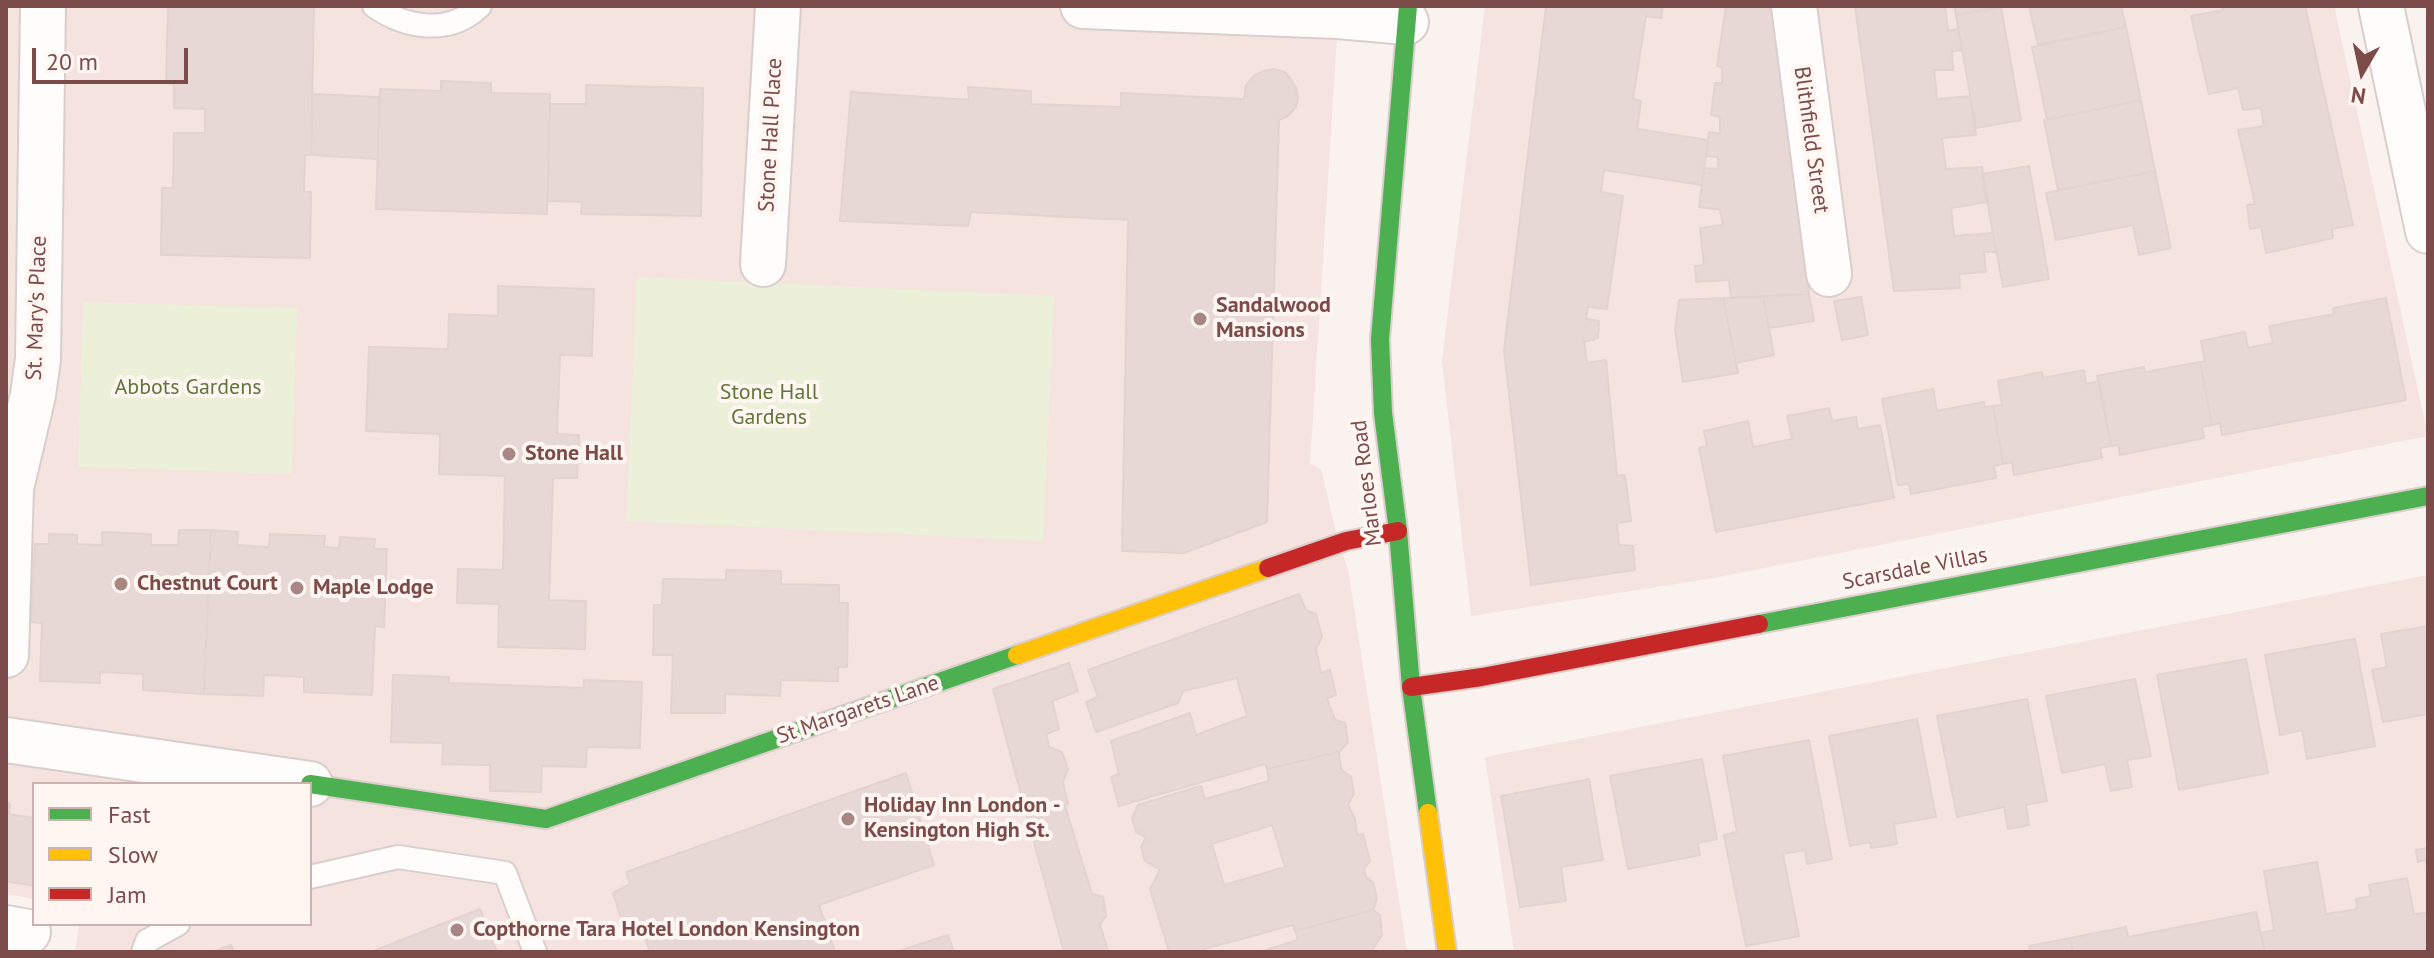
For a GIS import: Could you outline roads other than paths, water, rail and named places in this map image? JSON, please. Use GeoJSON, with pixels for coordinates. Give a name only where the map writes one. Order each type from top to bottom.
{"type":"FeatureCollection","features":[{"type":"Feature","properties":{"kind":"street","name":"St. Mary's Place"},"geometry":{"type":"LineString","coordinates":[[6,655],[11,488],[30,409],[38,359],[43,6]]}},
{"type":"Feature","properties":{"kind":"street","name":"Stone Hall Place"},"geometry":{"type":"LineString","coordinates":[[763,264],[778,6]]}},
{"type":"Feature","properties":{"kind":"street"},"geometry":{"type":"LineString","coordinates":[[1083,6],[1322,15],[1407,14]]}},
{"type":"Feature","properties":{"kind":"street","name":"Blithfield Street"},"geometry":{"type":"LineString","coordinates":[[1794,6],[1829,274]]}},
{"type":"Feature","properties":{"kind":"street"},"geometry":{"type":"LineString","coordinates":[[2381,6],[2428,231]]}},
{"type":"Feature","properties":{"kind":"street","name":"Marloes Road"},"geometry":{"type":"LineString","coordinates":[[1407,14],[1380,339],[1383,413],[1398,531],[1411,687],[1447,952]]}},
{"type":"Feature","properties":{"kind":"street","name":"Scarsdale Villas"},"geometry":{"type":"LineString","coordinates":[[1411,687],[1482,677],[2428,496]]}},
{"type":"Feature","properties":{"kind":"street","name":"St Margarets Lane"},"geometry":{"type":"LineString","coordinates":[[312,784],[546,819],[1346,541],[1398,531]]}},
{"type":"Feature","properties":{"kind":"street","name":"St Margarets Lane"},"geometry":{"type":"LineString","coordinates":[[6,740],[296,782]]}},
{"type":"Feature","properties":{"kind":"lane"},"geometry":{"type":"LineString","coordinates":[[374,6],[398,21],[424,26],[451,22],[480,6]]}},
{"type":"Feature","properties":{"kind":"lane"},"geometry":{"type":"LineString","coordinates":[[312,877],[398,857],[505,873],[535,952]]}},
{"type":"Feature","properties":{"kind":"lane"},"geometry":{"type":"LineString","coordinates":[[143,952],[147,941],[174,926]]}},
{"type":"Feature","properties":{"kind":"place","name":"Sandalwood Mansions"},"geometry":{"type":"Point","coordinates":[1200,319]}},
{"type":"Feature","properties":{"kind":"place","name":"Stone Hall"},"geometry":{"type":"Point","coordinates":[509,454]}},
{"type":"Feature","properties":{"kind":"place","name":"Chestnut Court"},"geometry":{"type":"Point","coordinates":[121,584]}},
{"type":"Feature","properties":{"kind":"place","name":"Maple Lodge"},"geometry":{"type":"Point","coordinates":[297,588]}},
{"type":"Feature","properties":{"kind":"place","name":"Holiday Inn London - Kensington High St."},"geometry":{"type":"Point","coordinates":[848,819]}},
{"type":"Feature","properties":{"kind":"place","name":"Copthorne Tara Hotel London Kensington"},"geometry":{"type":"Point","coordinates":[457,930]}},
{"type":"Feature","properties":{"kind":"park label","name":"Abbots Gardens"},"geometry":{"type":"Point","coordinates":[188,388]}},
{"type":"Feature","properties":{"kind":"park label","name":"Stone Hall Gardens"},"geometry":{"type":"Point","coordinates":[769,406]}}]}
